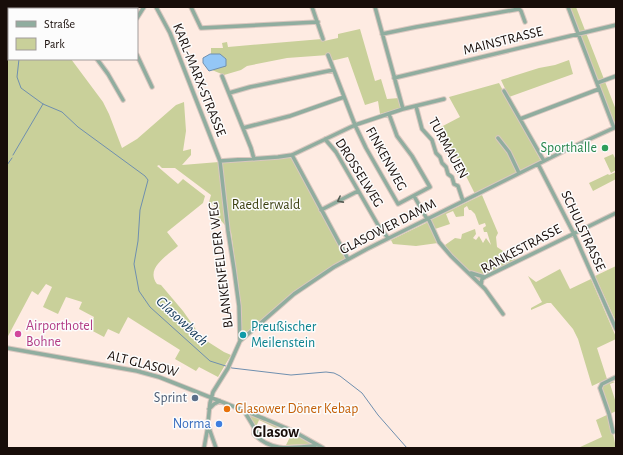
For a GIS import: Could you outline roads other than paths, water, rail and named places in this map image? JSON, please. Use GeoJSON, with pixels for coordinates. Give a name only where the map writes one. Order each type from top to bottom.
{"type":"FeatureCollection","features":[{"type":"Feature","properties":{"kind":"street"},"geometry":{"type":"LineString","coordinates":[[138,16],[144,7]]}},
{"type":"Feature","properties":{"kind":"street","name":"KARL-MARX-STRASSE"},"geometry":{"type":"LineString","coordinates":[[156,7],[171,36],[220,161]]}},
{"type":"Feature","properties":{"kind":"street"},"geometry":{"type":"LineString","coordinates":[[191,7],[201,28],[318,22]]}},
{"type":"Feature","properties":{"kind":"street"},"geometry":{"type":"LineString","coordinates":[[312,7],[323,39]]}},
{"type":"Feature","properties":{"kind":"street"},"geometry":{"type":"LineString","coordinates":[[375,7],[403,109]]}},
{"type":"Feature","properties":{"kind":"street"},"geometry":{"type":"LineString","coordinates":[[568,7],[615,127]]}},
{"type":"Feature","properties":{"kind":"street"},"geometry":{"type":"LineString","coordinates":[[382,34],[518,8],[521,11],[525,22]]}},
{"type":"Feature","properties":{"kind":"street","name":"MAINSTRASSE"},"geometry":{"type":"LineString","coordinates":[[394,78],[616,25]]}},
{"type":"Feature","properties":{"kind":"street","name":"FINKENWEG"},"geometry":{"type":"LineString","coordinates":[[328,55],[355,125],[366,148],[398,204],[414,196]]}},
{"type":"Feature","properties":{"kind":"street"},"geometry":{"type":"LineString","coordinates":[[138,57],[152,87]]}},
{"type":"Feature","properties":{"kind":"street"},"geometry":{"type":"LineString","coordinates":[[99,60],[123,100]]}},
{"type":"Feature","properties":{"kind":"street"},"geometry":{"type":"LineString","coordinates":[[229,93],[250,87],[333,70]]}},
{"type":"Feature","properties":{"kind":"street"},"geometry":{"type":"LineString","coordinates":[[222,76],[254,159]]}},
{"type":"Feature","properties":{"kind":"street"},"geometry":{"type":"LineString","coordinates":[[597,83],[616,76]]}},
{"type":"Feature","properties":{"kind":"street"},"geometry":{"type":"LineString","coordinates":[[520,119],[599,89]]}},
{"type":"Feature","properties":{"kind":"street"},"geometry":{"type":"LineString","coordinates":[[504,91],[544,161]]}},
{"type":"Feature","properties":{"kind":"street"},"geometry":{"type":"LineString","coordinates":[[243,128],[290,116],[344,97]]}},
{"type":"Feature","properties":{"kind":"street"},"geometry":{"type":"LineString","coordinates":[[220,161],[292,155],[355,125],[403,109],[444,99]]}},
{"type":"Feature","properties":{"kind":"street","name":"TURMAUEN"},"geometry":{"type":"LineString","coordinates":[[416,106],[422,129],[432,140],[448,174],[452,177],[454,184],[458,186],[463,201]]}},
{"type":"Feature","properties":{"kind":"street"},"geometry":{"type":"LineString","coordinates":[[389,114],[397,136],[412,156],[430,188],[414,196],[439,242],[482,285],[503,314]]}},
{"type":"Feature","properties":{"kind":"street","name":"GLASOWER DAMM"},"geometry":{"type":"LineString","coordinates":[[211,397],[229,366],[240,342],[294,294],[348,259],[388,238],[615,127]]}},
{"type":"Feature","properties":{"kind":"street"},"geometry":{"type":"LineString","coordinates":[[498,138],[509,152],[519,173]]}},
{"type":"Feature","properties":{"kind":"street","name":"DROSSELWEG"},"geometry":{"type":"LineString","coordinates":[[325,139],[336,152],[378,225],[388,238]]}},
{"type":"Feature","properties":{"kind":"street"},"geometry":{"type":"LineString","coordinates":[[292,155],[348,259]]}},
{"type":"Feature","properties":{"kind":"street","name":"BLANKENFELDER WEG"},"geometry":{"type":"LineString","coordinates":[[220,161],[238,299],[240,342]]}},
{"type":"Feature","properties":{"kind":"street","name":"SCHULSTRASSE"},"geometry":{"type":"LineString","coordinates":[[538,164],[574,234],[616,329]]}},
{"type":"Feature","properties":{"kind":"street"},"geometry":{"type":"LineString","coordinates":[[321,210],[358,190]]}},
{"type":"Feature","properties":{"kind":"street","name":"RANKESTRASSE"},"geometry":{"type":"LineString","coordinates":[[482,285],[482,279],[485,277],[616,213]]}},
{"type":"Feature","properties":{"kind":"street"},"geometry":{"type":"LineString","coordinates":[[468,272],[485,277]]}},
{"type":"Feature","properties":{"kind":"street","name":"ALT GLASOW"},"geometry":{"type":"LineString","coordinates":[[7,348],[139,372],[165,379],[274,422],[323,448]]}},
{"type":"Feature","properties":{"kind":"street"},"geometry":{"type":"LineString","coordinates":[[613,432],[609,414],[600,388],[602,384],[616,377]]}},
{"type":"Feature","properties":{"kind":"street"},"geometry":{"type":"LineString","coordinates":[[204,448],[211,397]]}},
{"type":"Feature","properties":{"kind":"street"},"geometry":{"type":"LineString","coordinates":[[209,410],[214,404],[220,401]]}},
{"type":"Feature","properties":{"kind":"street"},"geometry":{"type":"LineString","coordinates":[[247,411],[246,414],[254,428],[254,434],[270,446],[283,448],[315,446],[316,444]]}},
{"type":"Feature","properties":{"kind":"street"},"geometry":{"type":"LineString","coordinates":[[208,423],[216,448]]}},
{"type":"Feature","properties":{"kind":"street"},"geometry":{"type":"LineString","coordinates":[[206,439],[212,438]]}},
{"type":"Feature","properties":{"kind":"water"},"geometry":{"type":"Polygon","coordinates":[[[210,54],[220,54],[226,59],[226,66],[209,71],[203,63],[203,58],[210,54]]]}},
{"type":"Feature","properties":{"kind":"waterway","name":"Glasowbach"},"geometry":{"type":"LineString","coordinates":[[19,60],[17,77],[21,88],[43,104],[62,112],[78,127],[145,176],[148,180],[140,210],[138,241],[134,264],[139,291],[150,307],[210,361],[232,368],[291,375],[326,372],[334,373],[340,376],[362,393],[378,415],[407,448]]}},
{"type":"Feature","properties":{"kind":"waterway"},"geometry":{"type":"LineString","coordinates":[[13,155],[43,104]]}},
{"type":"Feature","properties":{"kind":"waterway"},"geometry":{"type":"LineString","coordinates":[[7,165],[12,158]]}},
{"type":"Feature","properties":{"kind":"place","name":"Sporthalle"},"geometry":{"type":"Point","coordinates":[605,148]}},
{"type":"Feature","properties":{"kind":"place","name":"Airporthotel Bohne"},"geometry":{"type":"Point","coordinates":[18,334]}},
{"type":"Feature","properties":{"kind":"place","name":"Preußischer Meilenstein"},"geometry":{"type":"Point","coordinates":[243,335]}},
{"type":"Feature","properties":{"kind":"place","name":"Sprint"},"geometry":{"type":"Point","coordinates":[195,398]}},
{"type":"Feature","properties":{"kind":"place","name":"Glasower Döner Kebap"},"geometry":{"type":"Point","coordinates":[227,409]}},
{"type":"Feature","properties":{"kind":"place","name":"Norma"},"geometry":{"type":"Point","coordinates":[219,424]}},
{"type":"Feature","properties":{"kind":"district","name":"Glasow"},"geometry":{"type":"Point","coordinates":[276,432]}},
{"type":"Feature","properties":{"kind":"park label","name":"Raedlerwald"},"geometry":{"type":"Point","coordinates":[266,205]}}]}
